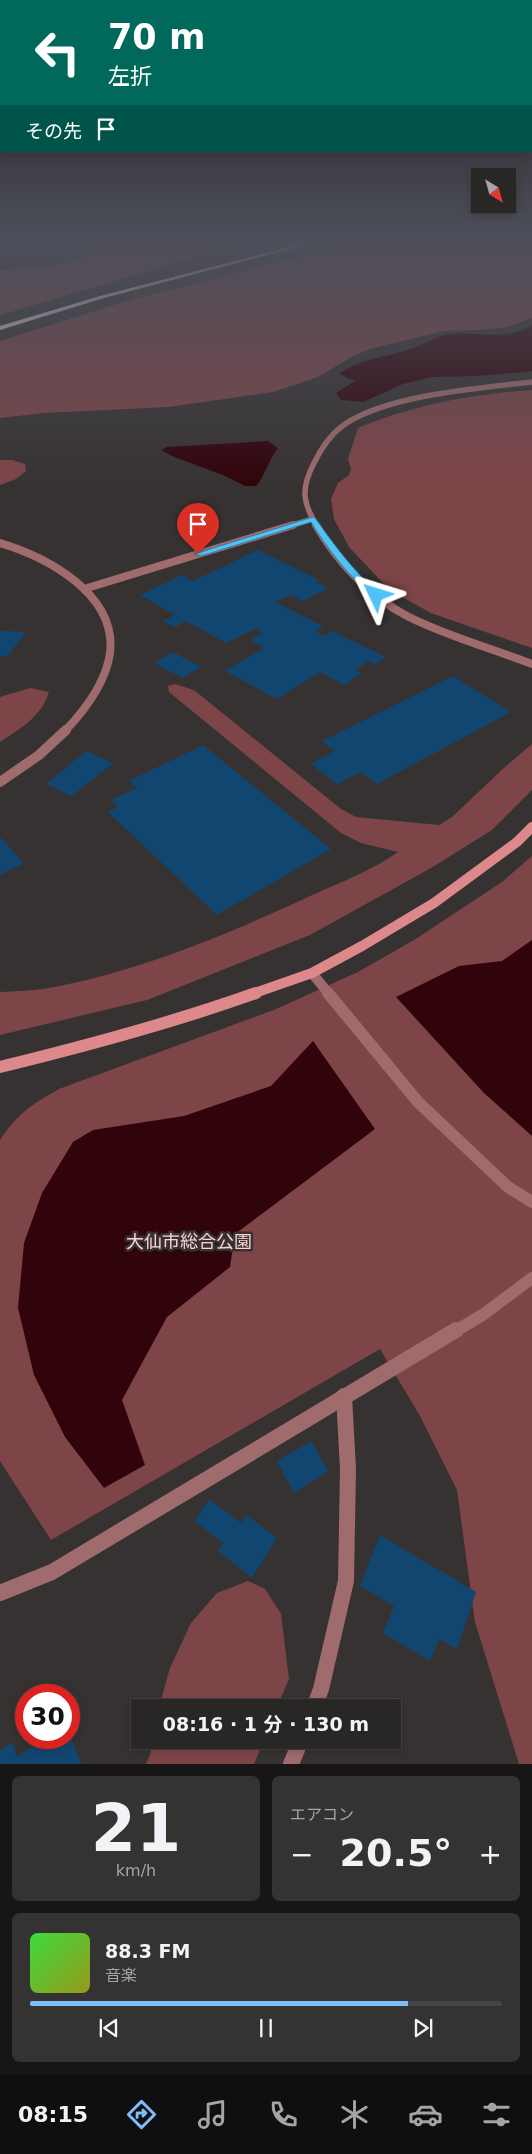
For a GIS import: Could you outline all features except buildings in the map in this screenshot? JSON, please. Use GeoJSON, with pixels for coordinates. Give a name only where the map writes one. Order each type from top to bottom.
{"type":"FeatureCollection","features":[{"type":"Feature","properties":{"kind":"highway"},"geometry":{"type":"LineString","coordinates":[[0,328],[12,324]]}},
{"type":"Feature","properties":{"kind":"street"},"geometry":{"type":"LineString","coordinates":[[532,382],[428,396],[361,415],[345,424],[329,437],[310,470],[304,489],[313,519],[336,554],[355,577],[387,604],[418,622],[491,647],[532,664]]}},
{"type":"Feature","properties":{"kind":"street"},"geometry":{"type":"LineString","coordinates":[[84,589],[313,519]]}},
{"type":"Feature","properties":{"kind":"street"},"geometry":{"type":"LineString","coordinates":[[0,543],[28,552],[60,570],[84,589],[101,610],[109,629],[110,657],[100,686],[77,719],[45,750],[0,782]]}},
{"type":"Feature","properties":{"kind":"street"},"geometry":{"type":"LineString","coordinates":[[0,1068],[196,1014],[312,973],[434,903],[518,842],[532,827]]}},
{"type":"Feature","properties":{"kind":"street"},"geometry":{"type":"LineString","coordinates":[[312,973],[418,1102],[508,1187],[532,1202]]}},
{"type":"Feature","properties":{"kind":"street"},"geometry":{"type":"LineString","coordinates":[[0,1593],[52,1572],[484,1314],[532,1278]]}},
{"type":"Feature","properties":{"kind":"street"},"geometry":{"type":"LineString","coordinates":[[317,1699],[346,1581],[348,1469],[344,1396]]}},
{"type":"Feature","properties":{"kind":"street"},"geometry":{"type":"LineString","coordinates":[[291,1764],[297,1749]]}},
{"type":"Feature","properties":{"kind":"green space"},"geometry":{"type":"Polygon","coordinates":[[[53,324],[515,324],[508,327],[478,330],[444,331],[373,348],[353,356],[318,377],[273,392],[168,407],[44,413],[0,418],[0,341],[53,324]]]}},
{"type":"Feature","properties":{"kind":"green space"},"geometry":{"type":"Polygon","coordinates":[[[532,390],[532,648],[431,613],[404,598],[381,581],[349,547],[334,519],[331,499],[338,483],[349,475],[351,469],[348,459],[358,428],[400,413],[443,402],[488,394],[532,390]]]}},
{"type":"Feature","properties":{"kind":"green space"},"geometry":{"type":"Polygon","coordinates":[[[0,460],[12,460],[25,464],[26,471],[16,479],[0,485],[0,460]]]}},
{"type":"Feature","properties":{"kind":"green space"},"geometry":{"type":"Polygon","coordinates":[[[175,684],[194,690],[341,809],[356,817],[439,825],[452,817],[532,744],[532,790],[492,830],[431,868],[310,935],[147,1000],[0,1035],[0,992],[43,989],[82,981],[149,962],[247,924],[355,876],[398,852],[361,843],[341,833],[169,692],[168,686],[175,684]]]}},
{"type":"Feature","properties":{"kind":"green space"},"geometry":{"type":"Polygon","coordinates":[[[30,688],[49,692],[45,701],[36,715],[0,742],[0,697],[30,688]]]}},
{"type":"Feature","properties":{"kind":"green space","name":"大仙市総合公園"},"geometry":{"type":"Polygon","coordinates":[[[532,856],[532,1764],[519,1764],[475,1622],[457,1490],[420,1416],[380,1349],[51,1540],[0,1461],[0,1140],[19,1116],[59,1089],[274,1010],[358,972],[414,940],[502,882],[532,856]]]}},
{"type":"Feature","properties":{"kind":"green space"},"geometry":{"type":"Polygon","coordinates":[[[248,1581],[265,1589],[281,1614],[289,1679],[280,1699],[161,1699],[170,1668],[191,1623],[217,1593],[248,1581]]]}},
{"type":"Feature","properties":{"kind":"green space"},"geometry":{"type":"Polygon","coordinates":[[[151,1749],[260,1749],[254,1764],[146,1764],[151,1749]]]}},
{"type":"Feature","properties":{"kind":"shaded area"},"geometry":{"type":"Polygon","coordinates":[[[532,325],[532,371],[478,376],[432,377],[403,384],[363,402],[341,400],[336,393],[355,381],[339,374],[356,364],[414,348],[445,335],[460,333],[502,335],[522,330],[532,325]]]}},
{"type":"Feature","properties":{"kind":"shaded area"},"geometry":{"type":"Polygon","coordinates":[[[268,441],[278,448],[256,486],[245,486],[161,450],[167,447],[268,441]]]}},
{"type":"Feature","properties":{"kind":"shaded area"},"geometry":{"type":"Polygon","coordinates":[[[532,940],[532,1136],[484,1093],[396,997],[459,966],[502,961],[532,940]]]}},
{"type":"Feature","properties":{"kind":"shaded area"},"geometry":{"type":"Polygon","coordinates":[[[313,1041],[375,1129],[235,1234],[230,1267],[167,1317],[122,1400],[145,1465],[104,1488],[65,1437],[34,1375],[18,1308],[24,1243],[42,1193],[73,1142],[93,1130],[184,1116],[271,1086],[313,1041]]]}},
{"type":"Feature","properties":{"kind":"route"},"geometry":{"type":"LineString","coordinates":[[198,554],[313,519],[319,532],[355,577],[376,595]]}}]}
